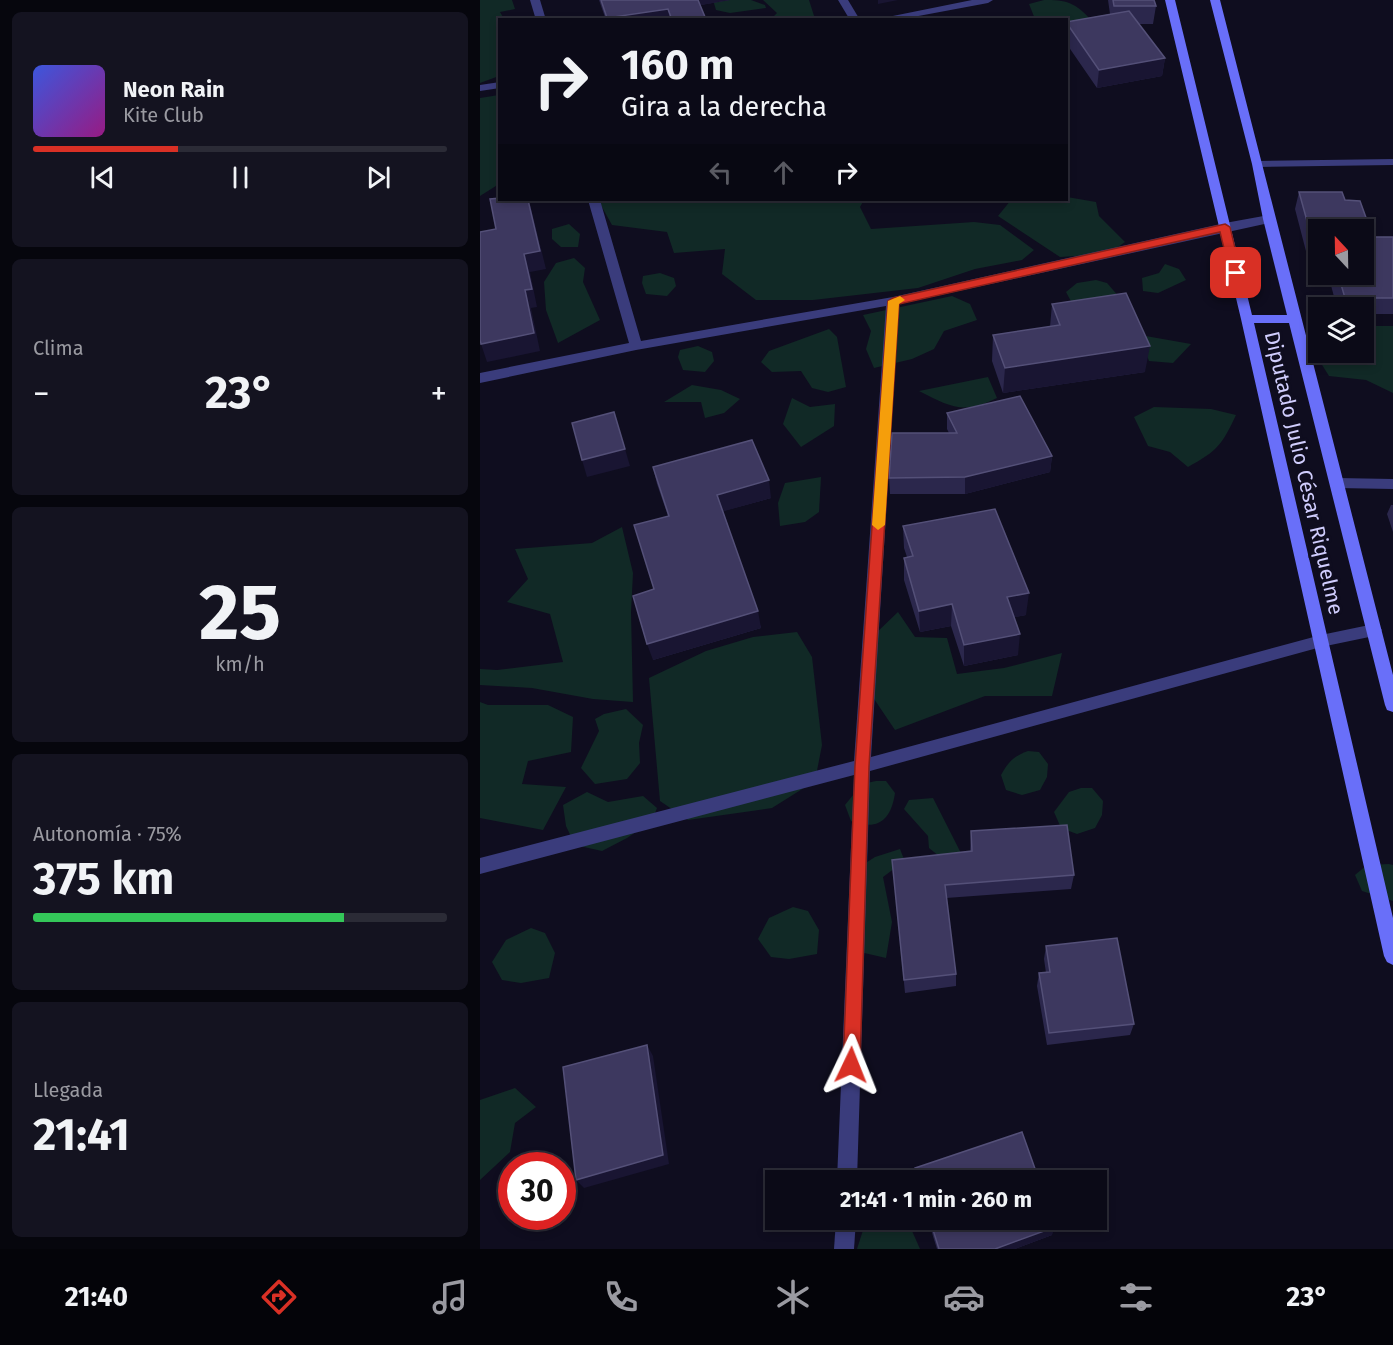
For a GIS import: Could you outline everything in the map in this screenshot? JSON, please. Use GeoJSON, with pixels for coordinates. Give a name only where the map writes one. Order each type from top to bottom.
{"type":"FeatureCollection","features":[{"type":"Feature","properties":{"kind":"street"},"geometry":{"type":"LineString","coordinates":[[535,0],[540,18]]}},
{"type":"Feature","properties":{"kind":"street"},"geometry":{"type":"LineString","coordinates":[[843,0],[854,18]]}},
{"type":"Feature","properties":{"kind":"street"},"geometry":{"type":"LineString","coordinates":[[889,18],[988,0]]}},
{"type":"Feature","properties":{"kind":"street","name":"Diputado Julio César Riquelme"},"geometry":{"type":"LineString","coordinates":[[1170,0],[1247,319],[1393,956]]}},
{"type":"Feature","properties":{"kind":"street","name":"Diputado Julio César Riquelme"},"geometry":{"type":"LineString","coordinates":[[1215,0],[1393,705]]}},
{"type":"Feature","properties":{"kind":"street"},"geometry":{"type":"LineString","coordinates":[[480,88],[498,85]]}},
{"type":"Feature","properties":{"kind":"street"},"geometry":{"type":"LineString","coordinates":[[1258,164],[1393,162]]}},
{"type":"Feature","properties":{"kind":"street"},"geometry":{"type":"LineString","coordinates":[[594,201],[636,346]]}},
{"type":"Feature","properties":{"kind":"street"},"geometry":{"type":"LineString","coordinates":[[480,378],[636,346],[893,301],[1269,219]]}},
{"type":"Feature","properties":{"kind":"street"},"geometry":{"type":"LineString","coordinates":[[847,1170],[862,766],[893,301]]}},
{"type":"Feature","properties":{"kind":"street"},"geometry":{"type":"LineString","coordinates":[[1247,319],[1295,319]]}},
{"type":"Feature","properties":{"kind":"street"},"geometry":{"type":"LineString","coordinates":[[1337,483],[1393,484]]}},
{"type":"Feature","properties":{"kind":"street"},"geometry":{"type":"LineString","coordinates":[[480,866],[862,766],[1321,641],[1374,630]]}},
{"type":"Feature","properties":{"kind":"street"},"geometry":{"type":"LineString","coordinates":[[844,1249],[845,1230]]}},
{"type":"Feature","properties":{"kind":"green space"},"geometry":{"type":"Polygon","coordinates":[[[480,0],[512,0],[515,9],[500,12],[503,18],[498,18],[498,76],[480,83],[480,0]]]}},
{"type":"Feature","properties":{"kind":"green space"},"geometry":{"type":"Polygon","coordinates":[[[713,0],[751,0],[765,5],[766,8],[730,13],[716,10],[713,0]]]}},
{"type":"Feature","properties":{"kind":"green space"},"geometry":{"type":"Polygon","coordinates":[[[763,0],[809,0],[815,18],[772,18],[777,13],[763,0]]]}},
{"type":"Feature","properties":{"kind":"green space"},"geometry":{"type":"Polygon","coordinates":[[[1044,0],[1070,3],[1091,20],[1068,34],[1068,18],[1035,18],[1029,4],[1044,0]]]}},
{"type":"Feature","properties":{"kind":"green space"},"geometry":{"type":"Polygon","coordinates":[[[498,95],[498,185],[480,196],[480,98],[498,95]]]}},
{"type":"Feature","properties":{"kind":"green space"},"geometry":{"type":"Polygon","coordinates":[[[1068,197],[1096,202],[1099,216],[1125,242],[1108,254],[1060,257],[998,216],[1010,201],[1068,201],[1068,197]]]}},
{"type":"Feature","properties":{"kind":"green space"},"geometry":{"type":"Polygon","coordinates":[[[599,201],[863,201],[860,207],[871,229],[974,222],[1000,225],[1034,250],[1022,260],[975,269],[918,288],[813,300],[756,300],[722,274],[725,249],[674,253],[667,232],[612,225],[599,201]]]}},
{"type":"Feature","properties":{"kind":"green space"},"geometry":{"type":"Polygon","coordinates":[[[569,224],[580,234],[578,247],[561,247],[552,239],[552,229],[569,224]]]}},
{"type":"Feature","properties":{"kind":"green space"},"geometry":{"type":"Polygon","coordinates":[[[574,258],[585,268],[583,282],[600,320],[558,343],[546,310],[544,282],[556,263],[574,258]]]}},
{"type":"Feature","properties":{"kind":"green space"},"geometry":{"type":"Polygon","coordinates":[[[1165,264],[1179,269],[1186,280],[1158,293],[1143,291],[1142,278],[1159,273],[1165,264]]]}},
{"type":"Feature","properties":{"kind":"green space"},"geometry":{"type":"Polygon","coordinates":[[[660,273],[674,278],[676,286],[667,296],[646,294],[642,283],[643,276],[660,273]]]}},
{"type":"Feature","properties":{"kind":"green space"},"geometry":{"type":"Polygon","coordinates":[[[1096,280],[1107,283],[1120,298],[1073,305],[1066,292],[1077,283],[1096,280]]]}},
{"type":"Feature","properties":{"kind":"green space"},"geometry":{"type":"Polygon","coordinates":[[[952,296],[970,304],[977,320],[944,331],[934,349],[912,359],[874,368],[866,349],[871,331],[863,315],[952,296]]]}},
{"type":"Feature","properties":{"kind":"green space"},"geometry":{"type":"Polygon","coordinates":[[[1374,326],[1393,326],[1393,393],[1366,380],[1329,376],[1321,363],[1374,363],[1374,326]]]}},
{"type":"Feature","properties":{"kind":"green space"},"geometry":{"type":"Polygon","coordinates":[[[829,329],[837,337],[846,387],[828,392],[812,388],[801,371],[772,372],[761,362],[769,351],[829,329]]]}},
{"type":"Feature","properties":{"kind":"green space"},"geometry":{"type":"Polygon","coordinates":[[[1140,335],[1191,344],[1173,363],[1149,361],[1140,335]]]}},
{"type":"Feature","properties":{"kind":"green space"},"geometry":{"type":"Polygon","coordinates":[[[698,346],[712,352],[714,361],[705,372],[683,370],[678,357],[680,350],[698,346]]]}},
{"type":"Feature","properties":{"kind":"green space"},"geometry":{"type":"Polygon","coordinates":[[[988,377],[997,398],[975,406],[949,405],[919,391],[988,377]]]}},
{"type":"Feature","properties":{"kind":"green space"},"geometry":{"type":"Polygon","coordinates":[[[692,385],[721,390],[740,399],[724,413],[705,418],[701,402],[664,402],[692,385]]]}},
{"type":"Feature","properties":{"kind":"green space"},"geometry":{"type":"Polygon","coordinates":[[[792,398],[810,407],[835,404],[834,426],[801,447],[783,424],[792,398]]]}},
{"type":"Feature","properties":{"kind":"green space"},"geometry":{"type":"Polygon","coordinates":[[[1154,407],[1211,409],[1236,415],[1218,446],[1188,467],[1170,452],[1148,446],[1134,417],[1154,407]]]}},
{"type":"Feature","properties":{"kind":"green space"},"geometry":{"type":"Polygon","coordinates":[[[821,477],[819,512],[805,522],[780,526],[778,503],[785,483],[821,477]]]}},
{"type":"Feature","properties":{"kind":"green space"},"geometry":{"type":"Polygon","coordinates":[[[622,527],[633,573],[631,612],[633,702],[593,699],[532,688],[480,685],[480,669],[497,670],[563,662],[550,614],[507,602],[528,579],[515,549],[592,543],[622,527]]]}},
{"type":"Feature","properties":{"kind":"green space"},"geometry":{"type":"Polygon","coordinates":[[[898,612],[915,637],[947,638],[957,674],[1004,668],[1062,653],[1052,696],[985,696],[895,730],[866,687],[874,635],[898,612]]]}},
{"type":"Feature","properties":{"kind":"green space"},"geometry":{"type":"Polygon","coordinates":[[[797,632],[812,657],[822,745],[815,781],[772,808],[688,820],[660,801],[649,678],[706,651],[753,637],[797,632]]]}},
{"type":"Feature","properties":{"kind":"green space"},"geometry":{"type":"Polygon","coordinates":[[[480,702],[488,705],[548,705],[573,717],[571,752],[528,761],[522,784],[566,787],[543,830],[480,818],[480,702]]]}},
{"type":"Feature","properties":{"kind":"green space"},"geometry":{"type":"Polygon","coordinates":[[[626,709],[643,725],[639,743],[640,763],[627,779],[595,784],[581,768],[599,731],[595,719],[604,714],[626,709]]]}},
{"type":"Feature","properties":{"kind":"green space"},"geometry":{"type":"Polygon","coordinates":[[[1028,751],[1039,752],[1048,764],[1047,777],[1040,790],[1022,795],[1006,790],[1001,775],[1006,766],[1028,751]]]}},
{"type":"Feature","properties":{"kind":"green space"},"geometry":{"type":"Polygon","coordinates":[[[886,781],[895,793],[890,811],[886,817],[875,824],[860,824],[851,821],[845,805],[862,784],[886,781]]]}},
{"type":"Feature","properties":{"kind":"green space"},"geometry":{"type":"Polygon","coordinates":[[[1081,788],[1092,788],[1103,801],[1102,815],[1095,828],[1077,834],[1061,828],[1054,812],[1069,792],[1081,788]]]}},
{"type":"Feature","properties":{"kind":"green space"},"geometry":{"type":"Polygon","coordinates":[[[587,792],[608,802],[643,796],[657,808],[652,821],[602,851],[575,845],[566,826],[563,805],[587,792]]]}},
{"type":"Feature","properties":{"kind":"green space"},"geometry":{"type":"Polygon","coordinates":[[[933,798],[967,865],[944,860],[929,848],[928,836],[904,809],[909,800],[933,798]]]}},
{"type":"Feature","properties":{"kind":"green space"},"geometry":{"type":"Polygon","coordinates":[[[900,849],[907,867],[895,868],[883,877],[892,922],[886,958],[860,952],[861,866],[875,857],[900,849]]]}},
{"type":"Feature","properties":{"kind":"green space"},"geometry":{"type":"Polygon","coordinates":[[[1367,865],[1393,865],[1393,901],[1362,891],[1355,875],[1367,865]]]}},
{"type":"Feature","properties":{"kind":"green space"},"geometry":{"type":"Polygon","coordinates":[[[793,907],[808,911],[819,930],[817,954],[789,959],[771,957],[758,939],[769,918],[793,907]]]}},
{"type":"Feature","properties":{"kind":"green space"},"geometry":{"type":"Polygon","coordinates":[[[531,928],[545,933],[555,953],[549,978],[521,983],[502,980],[492,962],[506,940],[531,928]]]}},
{"type":"Feature","properties":{"kind":"green space"},"geometry":{"type":"Polygon","coordinates":[[[515,1088],[536,1107],[515,1123],[510,1152],[498,1152],[498,1163],[480,1180],[480,1100],[515,1088]]]}},
{"type":"Feature","properties":{"kind":"green space"},"geometry":{"type":"Polygon","coordinates":[[[863,1230],[912,1230],[920,1249],[857,1249],[863,1230]]]}},
{"type":"Feature","properties":{"kind":"building"},"geometry":{"type":"Polygon","coordinates":[[[601,0],[698,0],[705,17],[671,18],[668,9],[607,18],[601,0]]]}},
{"type":"Feature","properties":{"kind":"building"},"geometry":{"type":"Polygon","coordinates":[[[1113,0],[1154,0],[1156,6],[1114,6],[1113,0]]]}},
{"type":"Feature","properties":{"kind":"building"},"geometry":{"type":"Polygon","coordinates":[[[1129,11],[1165,58],[1099,70],[1068,22],[1129,11]]]}},
{"type":"Feature","properties":{"kind":"building"},"geometry":{"type":"Polygon","coordinates":[[[1299,192],[1342,192],[1345,200],[1360,201],[1366,219],[1308,219],[1308,225],[1299,192]]]}},
{"type":"Feature","properties":{"kind":"building"},"geometry":{"type":"Polygon","coordinates":[[[490,199],[528,201],[540,251],[524,254],[532,289],[525,290],[534,333],[481,344],[480,232],[496,229],[490,199]]]}},
{"type":"Feature","properties":{"kind":"building"},"geometry":{"type":"Polygon","coordinates":[[[1374,237],[1393,237],[1393,298],[1345,297],[1341,285],[1374,285],[1374,237]]]}},
{"type":"Feature","properties":{"kind":"building"},"geometry":{"type":"Polygon","coordinates":[[[1126,293],[1150,346],[1005,368],[993,335],[1060,325],[1052,304],[1126,293]]]}},
{"type":"Feature","properties":{"kind":"building"},"geometry":{"type":"Polygon","coordinates":[[[1020,396],[1052,456],[965,477],[889,478],[892,433],[957,433],[947,413],[1020,396]]]}},
{"type":"Feature","properties":{"kind":"building"},"geometry":{"type":"Polygon","coordinates":[[[614,412],[625,449],[582,460],[572,423],[614,412]]]}},
{"type":"Feature","properties":{"kind":"building"},"geometry":{"type":"Polygon","coordinates":[[[752,440],[769,480],[717,495],[758,611],[647,644],[633,596],[654,589],[634,525],[669,516],[653,467],[752,440]]]}},
{"type":"Feature","properties":{"kind":"building"},"geometry":{"type":"Polygon","coordinates":[[[995,509],[1029,593],[1007,597],[1020,634],[964,645],[952,604],[919,611],[904,558],[913,556],[903,526],[995,509]]]}},
{"type":"Feature","properties":{"kind":"building"},"geometry":{"type":"Polygon","coordinates":[[[1067,825],[1074,875],[945,885],[956,974],[904,980],[892,860],[972,851],[971,831],[1067,825]]]}},
{"type":"Feature","properties":{"kind":"building"},"geometry":{"type":"Polygon","coordinates":[[[1117,938],[1134,1024],[1049,1033],[1039,973],[1050,972],[1046,946],[1117,938]]]}},
{"type":"Feature","properties":{"kind":"building"},"geometry":{"type":"Polygon","coordinates":[[[647,1045],[663,1155],[576,1180],[576,1152],[573,1152],[563,1067],[647,1045]]]}},
{"type":"Feature","properties":{"kind":"building"},"geometry":{"type":"Polygon","coordinates":[[[1022,1132],[1035,1170],[916,1170],[915,1168],[1022,1132]]]}},
{"type":"Feature","properties":{"kind":"building"},"geometry":{"type":"Polygon","coordinates":[[[933,1230],[1047,1230],[995,1249],[939,1249],[933,1230]]]}},
{"type":"Feature","properties":{"kind":"slow traffic"},"geometry":{"type":"LineString","coordinates":[[878,525],[893,301],[900,300]]}},
{"type":"Feature","properties":{"kind":"route"},"geometry":{"type":"LineString","coordinates":[[851,1065],[862,766],[893,301],[1225,227],[1236,273]]}}]}
